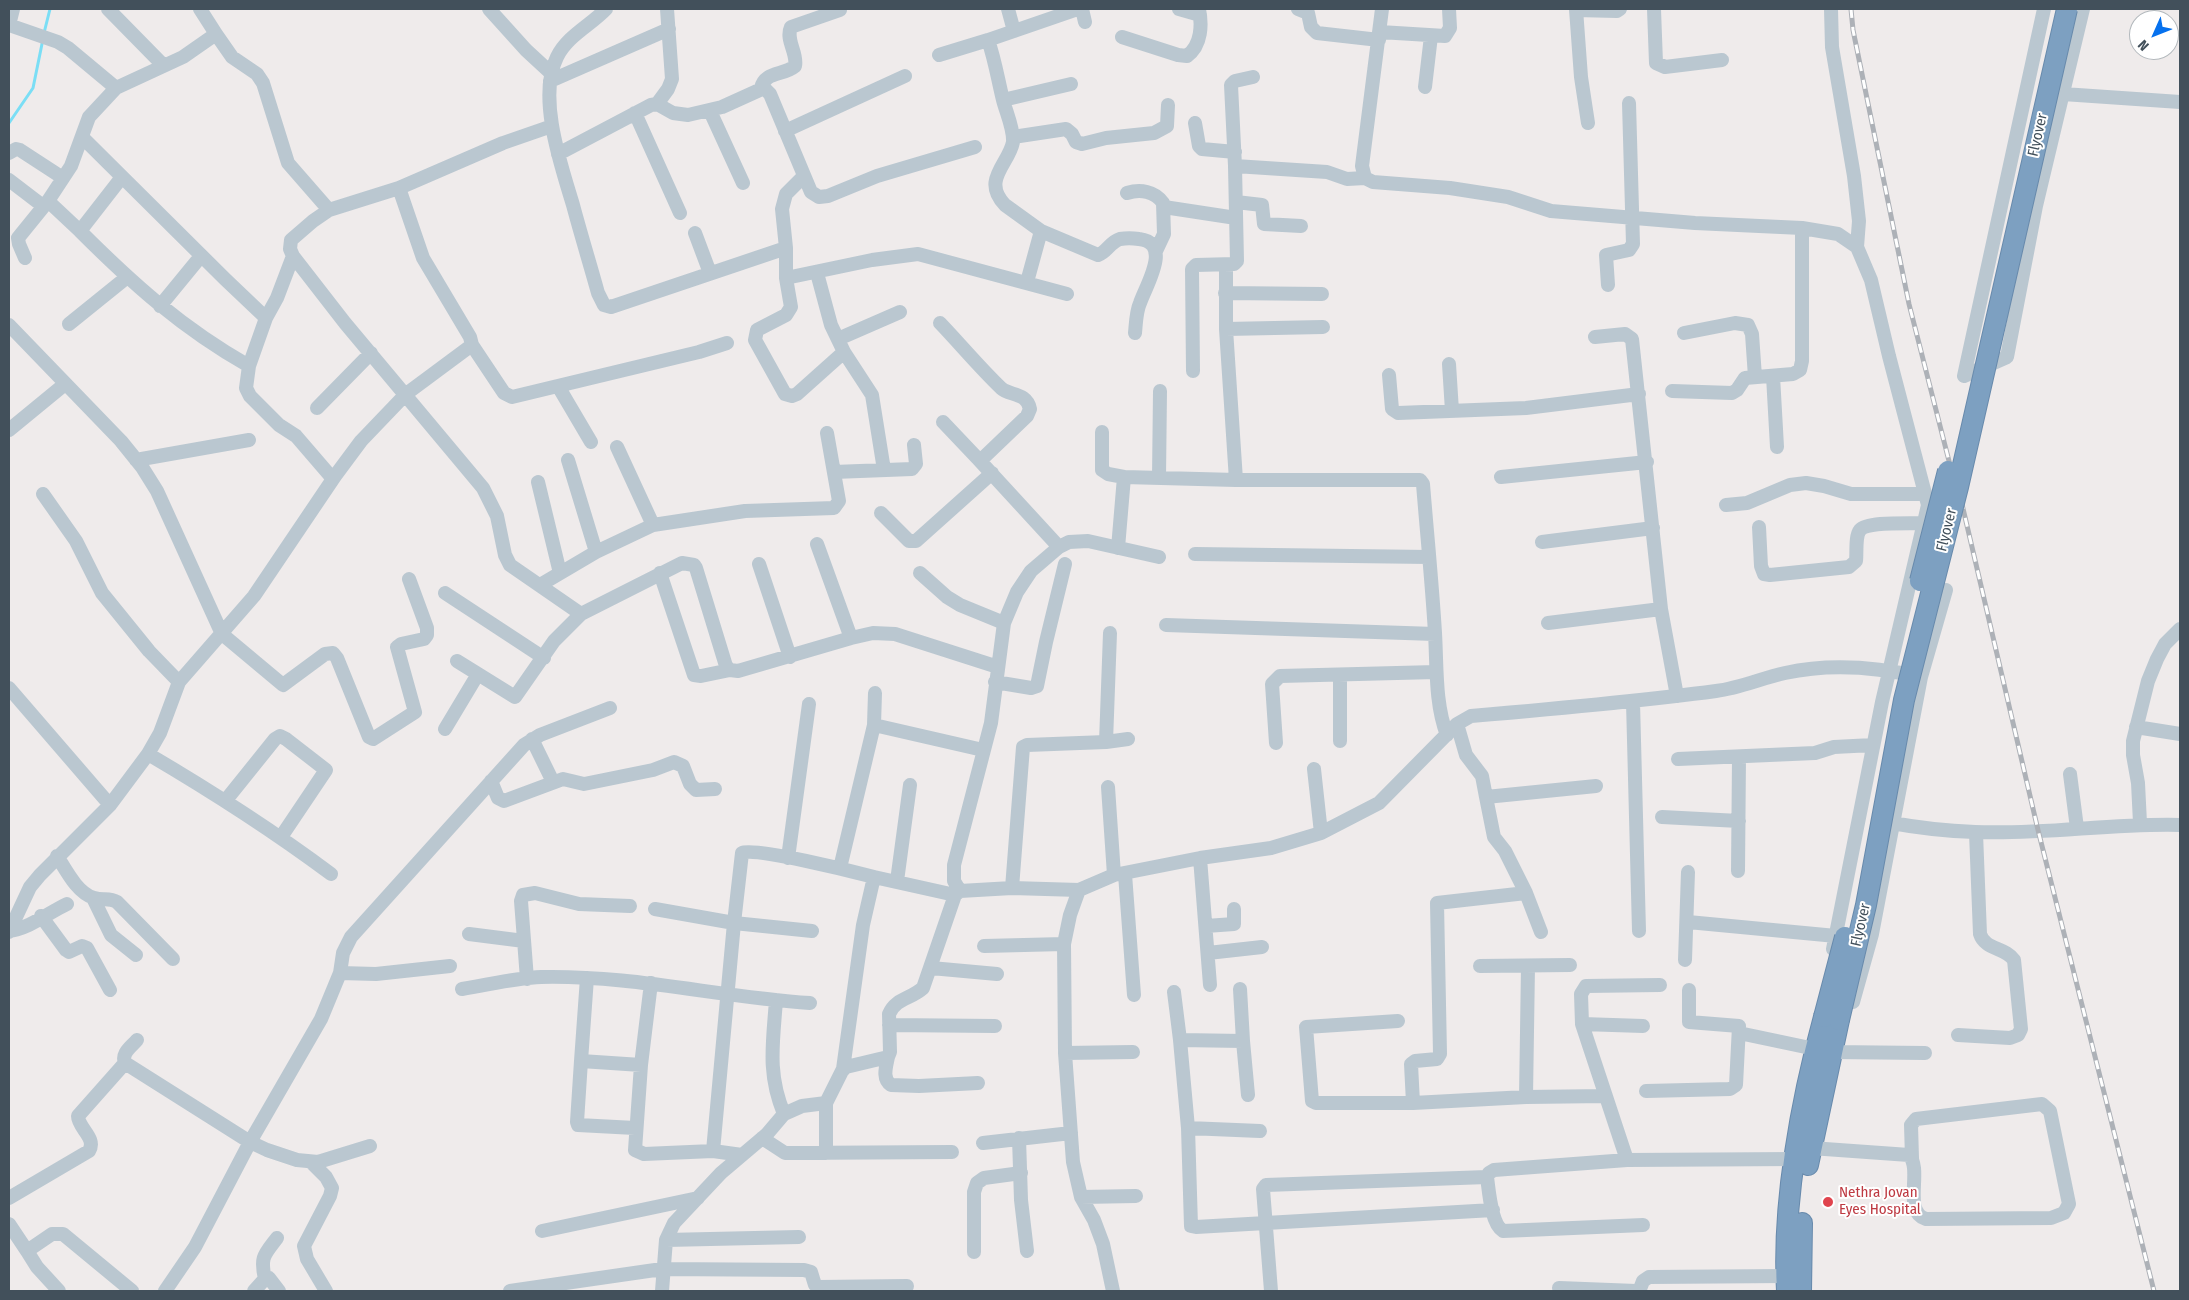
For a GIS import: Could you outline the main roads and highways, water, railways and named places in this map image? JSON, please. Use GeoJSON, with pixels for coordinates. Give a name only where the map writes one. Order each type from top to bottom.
{"type":"FeatureCollection","features":[{"type":"Feature","properties":{"kind":"highway","name":"Flyover"},"geometry":{"type":"LineString","coordinates":[[1832,1018],[1900,657],[1950,465],[2054,9]]}},
{"type":"Feature","properties":{"kind":"highway","name":"Flyover"},"geometry":{"type":"LineString","coordinates":[[1803,1154],[1823,1051],[1866,905],[1904,700],[1960,478],[2067,9]]}},
{"type":"Feature","properties":{"kind":"highway"},"geometry":{"type":"LineString","coordinates":[[1787,1283],[1789,1202],[1803,1154]]}},
{"type":"Feature","properties":{"kind":"highway"},"geometry":{"type":"LineString","coordinates":[[1801,1291],[1803,1154]]}},
{"type":"Feature","properties":{"kind":"waterway"},"geometry":{"type":"LineString","coordinates":[[44,33],[50,9]]}},
{"type":"Feature","properties":{"kind":"waterway"},"geometry":{"type":"LineString","coordinates":[[9,123],[33,88],[43,39]]}},
{"type":"Feature","properties":{"kind":"railway"},"geometry":{"type":"LineString","coordinates":[[1851,9],[1853,30],[1909,304],[1950,465],[1958,487],[2038,830],[2154,1291]]}},
{"type":"Feature","properties":{"kind":"place","name":"Nethra Jovan Eyes Hospital"},"geometry":{"type":"Point","coordinates":[1828,1202]}}]}
